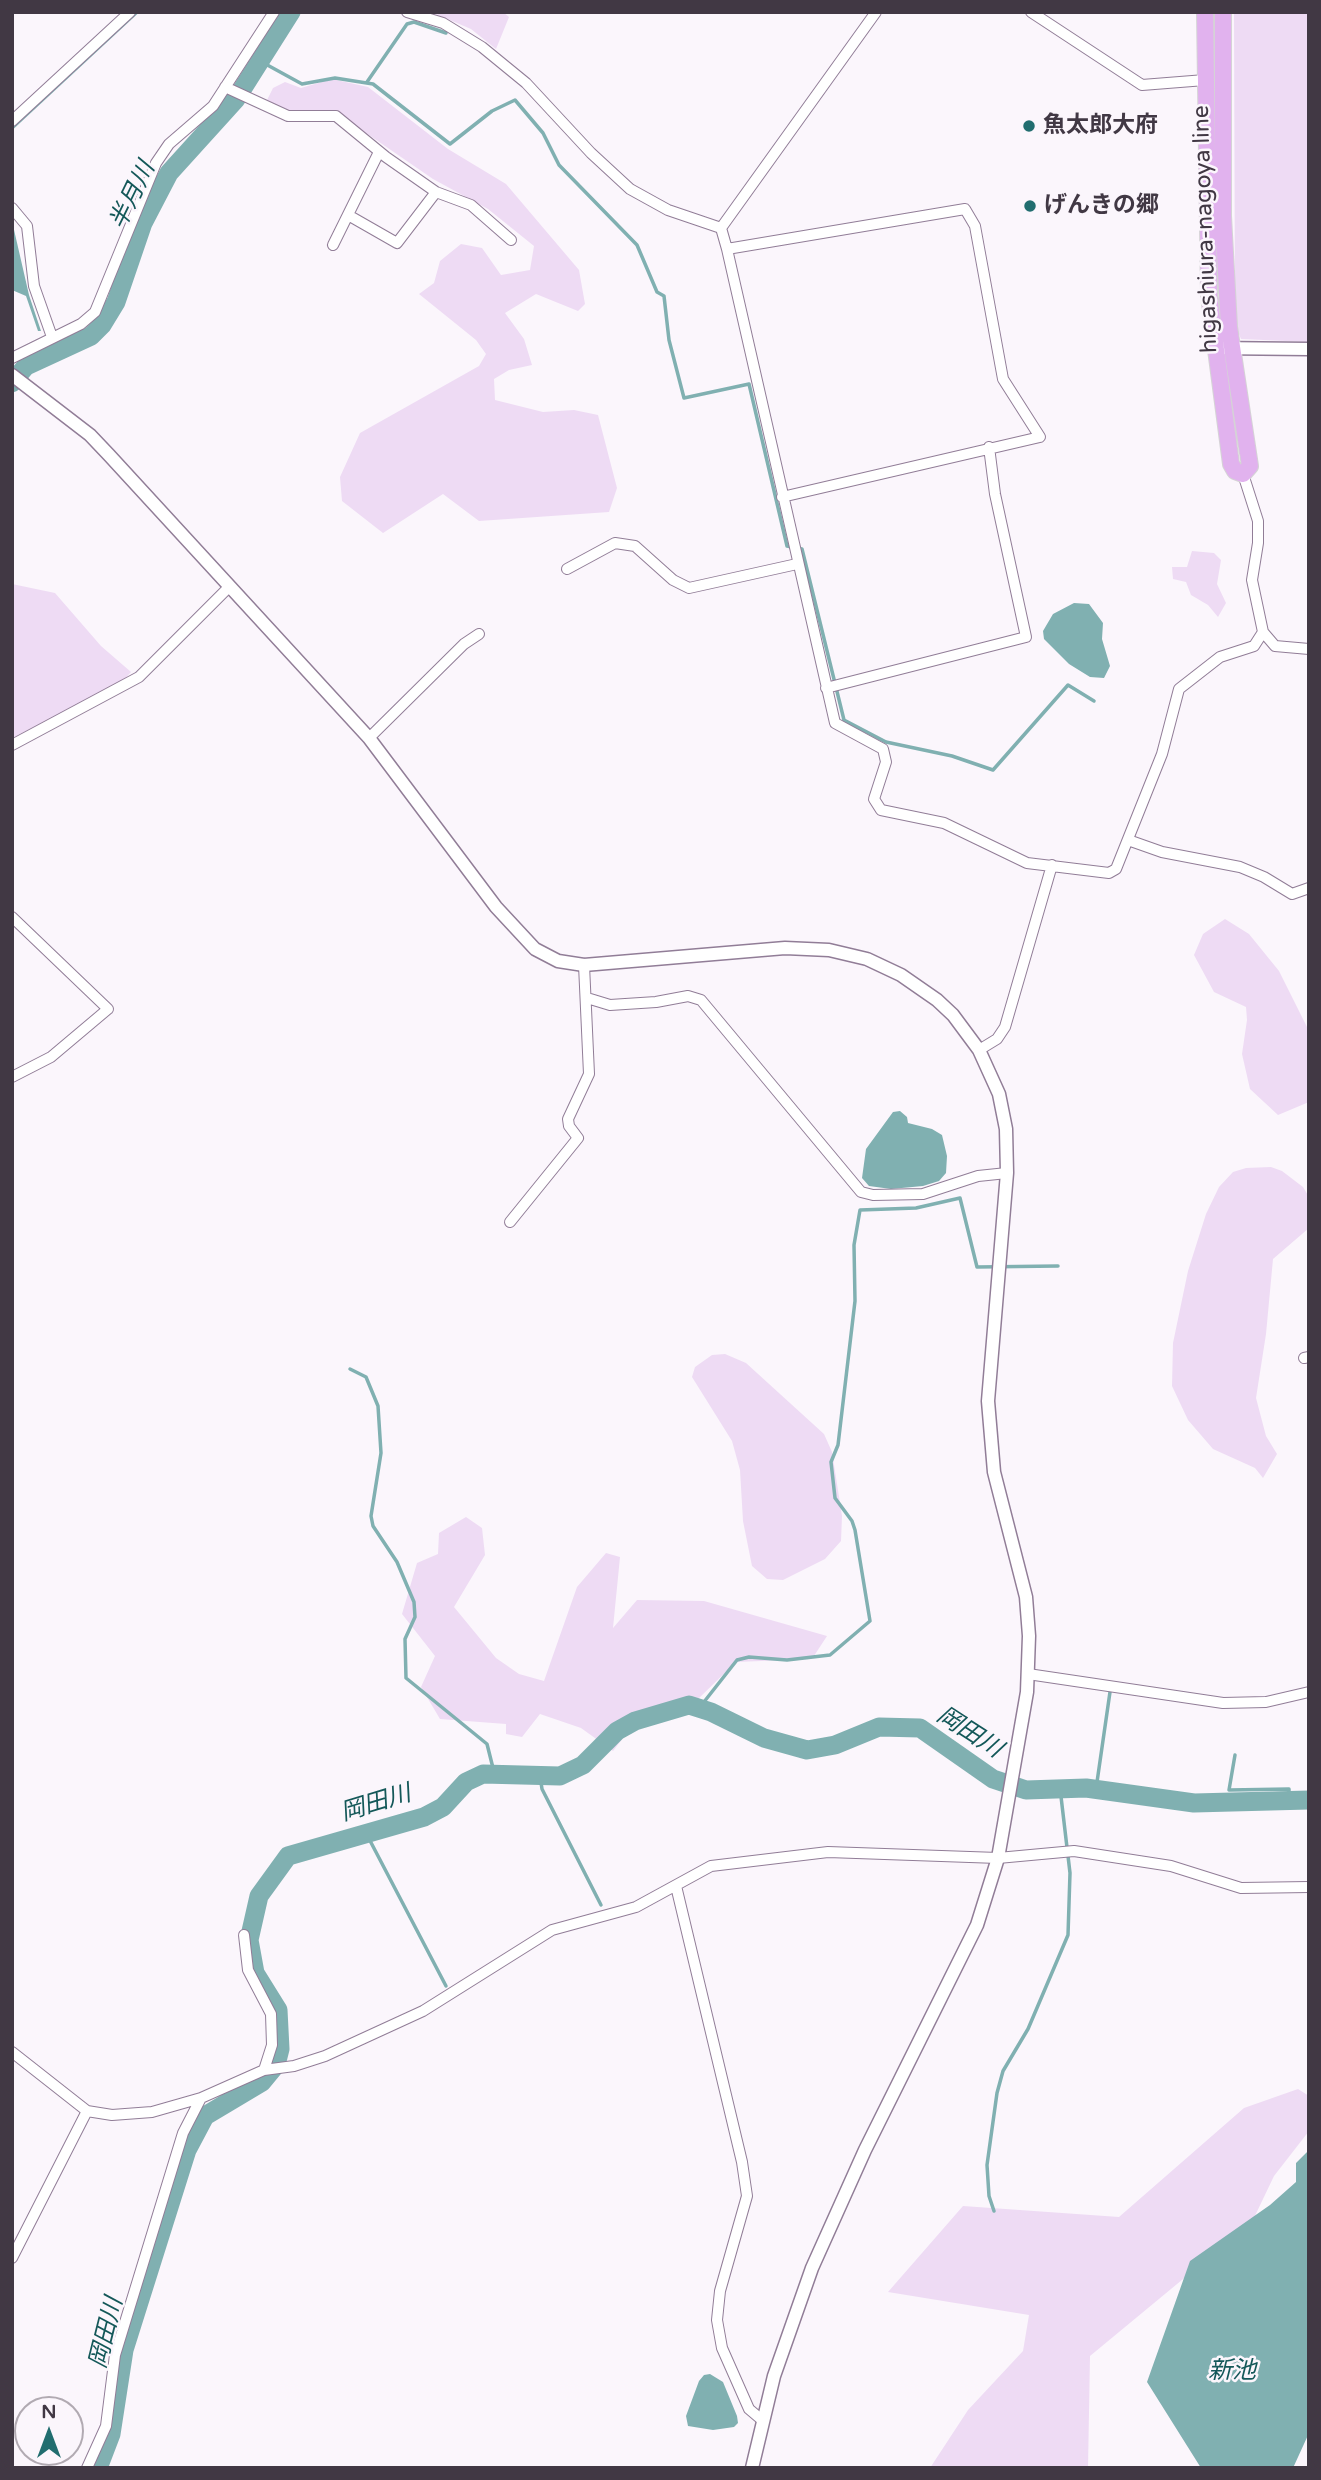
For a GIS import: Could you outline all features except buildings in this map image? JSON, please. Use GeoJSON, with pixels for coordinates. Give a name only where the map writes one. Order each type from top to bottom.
{"type":"FeatureCollection","features":[{"type":"Feature","properties":{"kind":"main road","name":"higashiura-nagoya line"},"geometry":{"type":"LineString","coordinates":[[1205,12],[1206,250],[1213,348],[1231,464],[1235,471],[1243,474],[1250,466],[1232,348],[1223,216],[1223,12]]}},
{"type":"Feature","properties":{"kind":"street"},"geometry":{"type":"LineString","coordinates":[[12,121],[130,12]]}},
{"type":"Feature","properties":{"kind":"street"},"geometry":{"type":"LineString","coordinates":[[12,358],[81,324],[95,313],[156,163],[169,145],[229,90],[274,12]]}},
{"type":"Feature","properties":{"kind":"street"},"geometry":{"type":"LineString","coordinates":[[407,12],[443,23],[482,47],[526,83],[591,153],[630,189],[668,209],[721,228]]}},
{"type":"Feature","properties":{"kind":"street"},"geometry":{"type":"LineString","coordinates":[[721,228],[876,12]]}},
{"type":"Feature","properties":{"kind":"street"},"geometry":{"type":"LineString","coordinates":[[1031,12],[1142,85],[1206,80]]}},
{"type":"Feature","properties":{"kind":"street"},"geometry":{"type":"LineString","coordinates":[[229,90],[250,102],[288,116],[336,116],[379,152],[436,192],[471,205],[511,240]]}},
{"type":"Feature","properties":{"kind":"street"},"geometry":{"type":"LineString","coordinates":[[333,245],[379,152]]}},
{"type":"Feature","properties":{"kind":"street"},"geometry":{"type":"LineString","coordinates":[[348,215],[397,243],[436,192]]}},
{"type":"Feature","properties":{"kind":"street"},"geometry":{"type":"LineString","coordinates":[[12,208],[22,216],[27,226],[34,286],[52,337]]}},
{"type":"Feature","properties":{"kind":"street"},"geometry":{"type":"LineString","coordinates":[[727,249],[965,209],[975,226],[1003,379],[1040,437],[989,447],[923,467],[782,497]]}},
{"type":"Feature","properties":{"kind":"street"},"geometry":{"type":"LineString","coordinates":[[721,228],[825,688],[835,723],[883,749],[886,755],[873,799],[881,810],[944,824],[1027,863],[1109,873],[1116,869],[1162,754],[1180,689],[1220,657],[1254,646],[1263,632]]}},
{"type":"Feature","properties":{"kind":"street"},"geometry":{"type":"LineString","coordinates":[[1213,348],[1309,349]]}},
{"type":"Feature","properties":{"kind":"street"},"geometry":{"type":"LineString","coordinates":[[17,378],[90,435],[369,738],[521,937],[551,958],[584,965],[785,948],[848,954],[901,975],[937,1000],[964,1027],[979,1050],[1003,1113],[1007,1172],[988,1401],[994,1472],[1026,1597],[1028,1674],[998,1858],[977,1925],[864,2150],[816,2257],[786,2339],[762,2420],[752,2468]]}},
{"type":"Feature","properties":{"kind":"street"},"geometry":{"type":"LineString","coordinates":[[825,688],[1026,637],[995,494],[989,447]]}},
{"type":"Feature","properties":{"kind":"street"},"geometry":{"type":"LineString","coordinates":[[1243,474],[1258,520],[1258,542],[1252,580],[1263,632],[1275,646],[1309,649]]}},
{"type":"Feature","properties":{"kind":"street"},"geometry":{"type":"LineString","coordinates":[[566,569],[615,542],[635,546],[673,580],[689,588],[797,564]]}},
{"type":"Feature","properties":{"kind":"street"},"geometry":{"type":"LineString","coordinates":[[12,745],[139,677],[229,587]]}},
{"type":"Feature","properties":{"kind":"street"},"geometry":{"type":"LineString","coordinates":[[369,738],[464,644],[479,634]]}},
{"type":"Feature","properties":{"kind":"street"},"geometry":{"type":"LineString","coordinates":[[1128,840],[1162,852],[1240,867],[1265,877],[1292,894],[1309,888]]}},
{"type":"Feature","properties":{"kind":"street"},"geometry":{"type":"LineString","coordinates":[[979,1050],[997,1039],[1004,1027],[1052,865]]}},
{"type":"Feature","properties":{"kind":"street"},"geometry":{"type":"LineString","coordinates":[[12,917],[108,1009],[51,1056],[12,1077]]}},
{"type":"Feature","properties":{"kind":"street"},"geometry":{"type":"LineString","coordinates":[[510,1222],[578,1138],[569,1126],[568,1119],[589,1074],[584,965]]}},
{"type":"Feature","properties":{"kind":"street"},"geometry":{"type":"LineString","coordinates":[[587,998],[610,1005],[656,1002],[688,996],[701,1000],[861,1192],[873,1195],[923,1194],[978,1176],[1007,1172]]}},
{"type":"Feature","properties":{"kind":"street"},"geometry":{"type":"LineString","coordinates":[[1028,1674],[1223,1703],[1265,1702],[1309,1692]]}},
{"type":"Feature","properties":{"kind":"street"},"geometry":{"type":"LineString","coordinates":[[12,2052],[87,2111],[99,2115],[134,2114],[201,2098],[265,2070],[325,2056],[395,2025],[552,1930],[636,1907],[711,1866],[828,1852],[998,1858],[1074,1851],[1171,1866],[1241,1888],[1309,1887]]}},
{"type":"Feature","properties":{"kind":"street"},"geometry":{"type":"LineString","coordinates":[[676,1886],[743,2162],[747,2196],[720,2291],[717,2320],[722,2347],[749,2409],[762,2420]]}},
{"type":"Feature","properties":{"kind":"street"},"geometry":{"type":"LineString","coordinates":[[244,1935],[248,1970],[271,2014],[272,2045],[265,2070]]}},
{"type":"Feature","properties":{"kind":"street"},"geometry":{"type":"LineString","coordinates":[[88,2468],[106,2426],[115,2355],[183,2133],[201,2098]]}},
{"type":"Feature","properties":{"kind":"street"},"geometry":{"type":"LineString","coordinates":[[12,2258],[87,2111]]}},
{"type":"Feature","properties":{"kind":"shaded area"},"geometry":{"type":"Polygon","coordinates":[[[431,12],[503,12],[509,17],[496,49],[471,29],[431,12]]]}},
{"type":"Feature","properties":{"kind":"shaded area"},"geometry":{"type":"Polygon","coordinates":[[[1234,12],[1309,12],[1309,342],[1241,339],[1235,324],[1234,12]]]}},
{"type":"Feature","properties":{"kind":"shaded area"},"geometry":{"type":"Polygon","coordinates":[[[332,79],[368,87],[448,149],[506,184],[579,270],[585,304],[578,311],[536,294],[505,313],[524,339],[532,365],[509,370],[494,379],[495,400],[543,412],[574,410],[598,415],[617,488],[609,512],[479,521],[443,494],[383,533],[342,501],[340,477],[360,433],[479,366],[486,354],[476,340],[419,294],[434,283],[440,261],[461,244],[482,248],[501,275],[530,270],[534,246],[488,209],[433,179],[337,113],[289,110],[266,102],[273,88],[285,82],[301,88],[332,79]]]}},
{"type":"Feature","properties":{"kind":"shaded area"},"geometry":{"type":"Polygon","coordinates":[[[1192,551],[1214,553],[1221,560],[1217,584],[1226,603],[1218,617],[1208,605],[1191,595],[1186,582],[1173,579],[1172,567],[1187,567],[1192,551]]]}},
{"type":"Feature","properties":{"kind":"shaded area"},"geometry":{"type":"Polygon","coordinates":[[[12,584],[55,593],[101,646],[131,672],[121,683],[12,738],[12,584]]]}},
{"type":"Feature","properties":{"kind":"shaded area"},"geometry":{"type":"Polygon","coordinates":[[[1225,919],[1249,934],[1279,971],[1309,1031],[1309,1102],[1278,1115],[1250,1089],[1242,1054],[1246,1007],[1214,992],[1194,955],[1203,934],[1225,919]]]}},
{"type":"Feature","properties":{"kind":"shaded area"},"geometry":{"type":"Polygon","coordinates":[[[1271,1167],[1282,1171],[1303,1187],[1309,1197],[1309,1228],[1273,1259],[1266,1334],[1256,1398],[1266,1436],[1277,1454],[1263,1478],[1255,1468],[1213,1449],[1188,1420],[1172,1386],[1173,1343],[1188,1271],[1206,1214],[1219,1187],[1233,1172],[1246,1168],[1271,1167]]]}},
{"type":"Feature","properties":{"kind":"shaded area"},"geometry":{"type":"Polygon","coordinates":[[[725,1354],[746,1363],[824,1434],[832,1452],[842,1516],[841,1541],[825,1559],[783,1580],[767,1579],[752,1566],[743,1521],[740,1470],[732,1441],[692,1377],[695,1367],[712,1355],[725,1354]]]}},
{"type":"Feature","properties":{"kind":"shaded area"},"geometry":{"type":"Polygon","coordinates":[[[466,1517],[482,1528],[485,1555],[454,1607],[496,1658],[519,1674],[544,1681],[577,1587],[606,1553],[620,1557],[613,1628],[637,1600],[704,1601],[827,1636],[812,1659],[736,1662],[697,1700],[644,1711],[613,1751],[581,1728],[540,1714],[522,1737],[506,1734],[506,1724],[440,1719],[421,1687],[435,1656],[402,1614],[417,1563],[438,1554],[439,1533],[466,1517]]]}},
{"type":"Feature","properties":{"kind":"shaded area"},"geometry":{"type":"Polygon","coordinates":[[[1298,2089],[1309,2096],[1309,2131],[1274,2176],[1252,2222],[1090,2356],[1088,2468],[930,2468],[968,2410],[1023,2351],[1029,2315],[888,2292],[963,2206],[1119,2217],[1244,2108],[1298,2089]]]}},
{"type":"Feature","properties":{"kind":"water"},"geometry":{"type":"Polygon","coordinates":[[[12,221],[29,295],[41,331],[38,331],[26,296],[12,290],[12,221]]]}},
{"type":"Feature","properties":{"kind":"water"},"geometry":{"type":"Polygon","coordinates":[[[1074,603],[1089,604],[1103,623],[1102,639],[1110,666],[1104,678],[1090,677],[1069,664],[1044,639],[1043,631],[1053,614],[1074,603]]]}},
{"type":"Feature","properties":{"kind":"water"},"geometry":{"type":"Polygon","coordinates":[[[900,1111],[907,1117],[908,1123],[932,1129],[942,1135],[947,1156],[946,1173],[939,1181],[923,1186],[891,1189],[869,1186],[862,1178],[866,1149],[893,1112],[900,1111]]]}},
{"type":"Feature","properties":{"kind":"water","name":"新池"},"geometry":{"type":"Polygon","coordinates":[[[1309,2150],[1309,2433],[1293,2468],[1201,2468],[1147,2382],[1190,2261],[1270,2205],[1296,2182],[1296,2163],[1309,2150]]]}},
{"type":"Feature","properties":{"kind":"water"},"geometry":{"type":"Polygon","coordinates":[[[710,2374],[723,2382],[737,2416],[738,2423],[734,2427],[713,2430],[688,2426],[686,2416],[699,2381],[704,2375],[710,2374]]]}},
{"type":"Feature","properties":{"kind":"waterway"},"geometry":{"type":"LineString","coordinates":[[12,128],[137,12]]}},
{"type":"Feature","properties":{"kind":"waterway","name":"半月川"},"geometry":{"type":"LineString","coordinates":[[12,383],[26,366],[91,336],[102,325],[116,302],[143,223],[169,173],[236,99],[291,12]]}},
{"type":"Feature","properties":{"kind":"waterway"},"geometry":{"type":"LineString","coordinates":[[367,82],[407,24],[414,22],[446,33]]}},
{"type":"Feature","properties":{"kind":"waterway"},"geometry":{"type":"LineString","coordinates":[[260,61],[302,84],[335,78],[373,84],[450,144],[492,111],[515,100],[543,133],[559,165],[637,245],[657,292],[664,296],[669,340],[684,398],[749,384],[787,546],[802,549],[844,720],[886,742],[952,756],[993,770],[1068,685],[1094,701]]}},
{"type":"Feature","properties":{"kind":"waterway"},"geometry":{"type":"LineString","coordinates":[[700,1707],[737,1660],[749,1657],[787,1660],[830,1655],[870,1621],[855,1530],[852,1521],[835,1498],[831,1462],[838,1445],[855,1301],[854,1245],[860,1210],[916,1208],[960,1198],[977,1267],[1058,1266]]}},
{"type":"Feature","properties":{"kind":"waterway"},"geometry":{"type":"LineString","coordinates":[[350,1369],[366,1377],[378,1406],[381,1453],[371,1516],[373,1526],[397,1562],[414,1602],[415,1617],[405,1639],[406,1678],[487,1744],[494,1772]]}},
{"type":"Feature","properties":{"kind":"waterway"},"geometry":{"type":"LineString","coordinates":[[1096,1789],[1110,1692]]}},
{"type":"Feature","properties":{"kind":"waterway","name":"岡田川"},"geometry":{"type":"LineString","coordinates":[[98,2468],[111,2434],[124,2350],[187,2150],[205,2116],[262,2082],[276,2065],[280,2049],[278,2010],[255,1973],[249,1940],[259,1896],[288,1856],[424,1817],[443,1807],[466,1782],[483,1774],[560,1776],[583,1765],[617,1731],[635,1721],[689,1705],[711,1712],[764,1738],[807,1750],[835,1745],[879,1727],[920,1728],[993,1779],[1026,1790],[1086,1788],[1194,1803],[1309,1800]]}},
{"type":"Feature","properties":{"kind":"waterway"},"geometry":{"type":"LineString","coordinates":[[1235,1755],[1229,1790],[1289,1789],[1289,1801]]}},
{"type":"Feature","properties":{"kind":"waterway"},"geometry":{"type":"LineString","coordinates":[[540,1776],[542,1789],[601,1905]]}},
{"type":"Feature","properties":{"kind":"waterway"},"geometry":{"type":"LineString","coordinates":[[994,2211],[989,2196],[987,2165],[997,2093],[1003,2071],[1028,2029],[1068,1935],[1070,1873],[1060,1788]]}},
{"type":"Feature","properties":{"kind":"waterway"},"geometry":{"type":"LineString","coordinates":[[366,1833],[446,1986]]}},
{"type":"Feature","properties":{"kind":"place","name":"魚太郎大府"},"geometry":{"type":"Point","coordinates":[1029,126]}},
{"type":"Feature","properties":{"kind":"place","name":"げんきの郷"},"geometry":{"type":"Point","coordinates":[1030,206]}}]}
